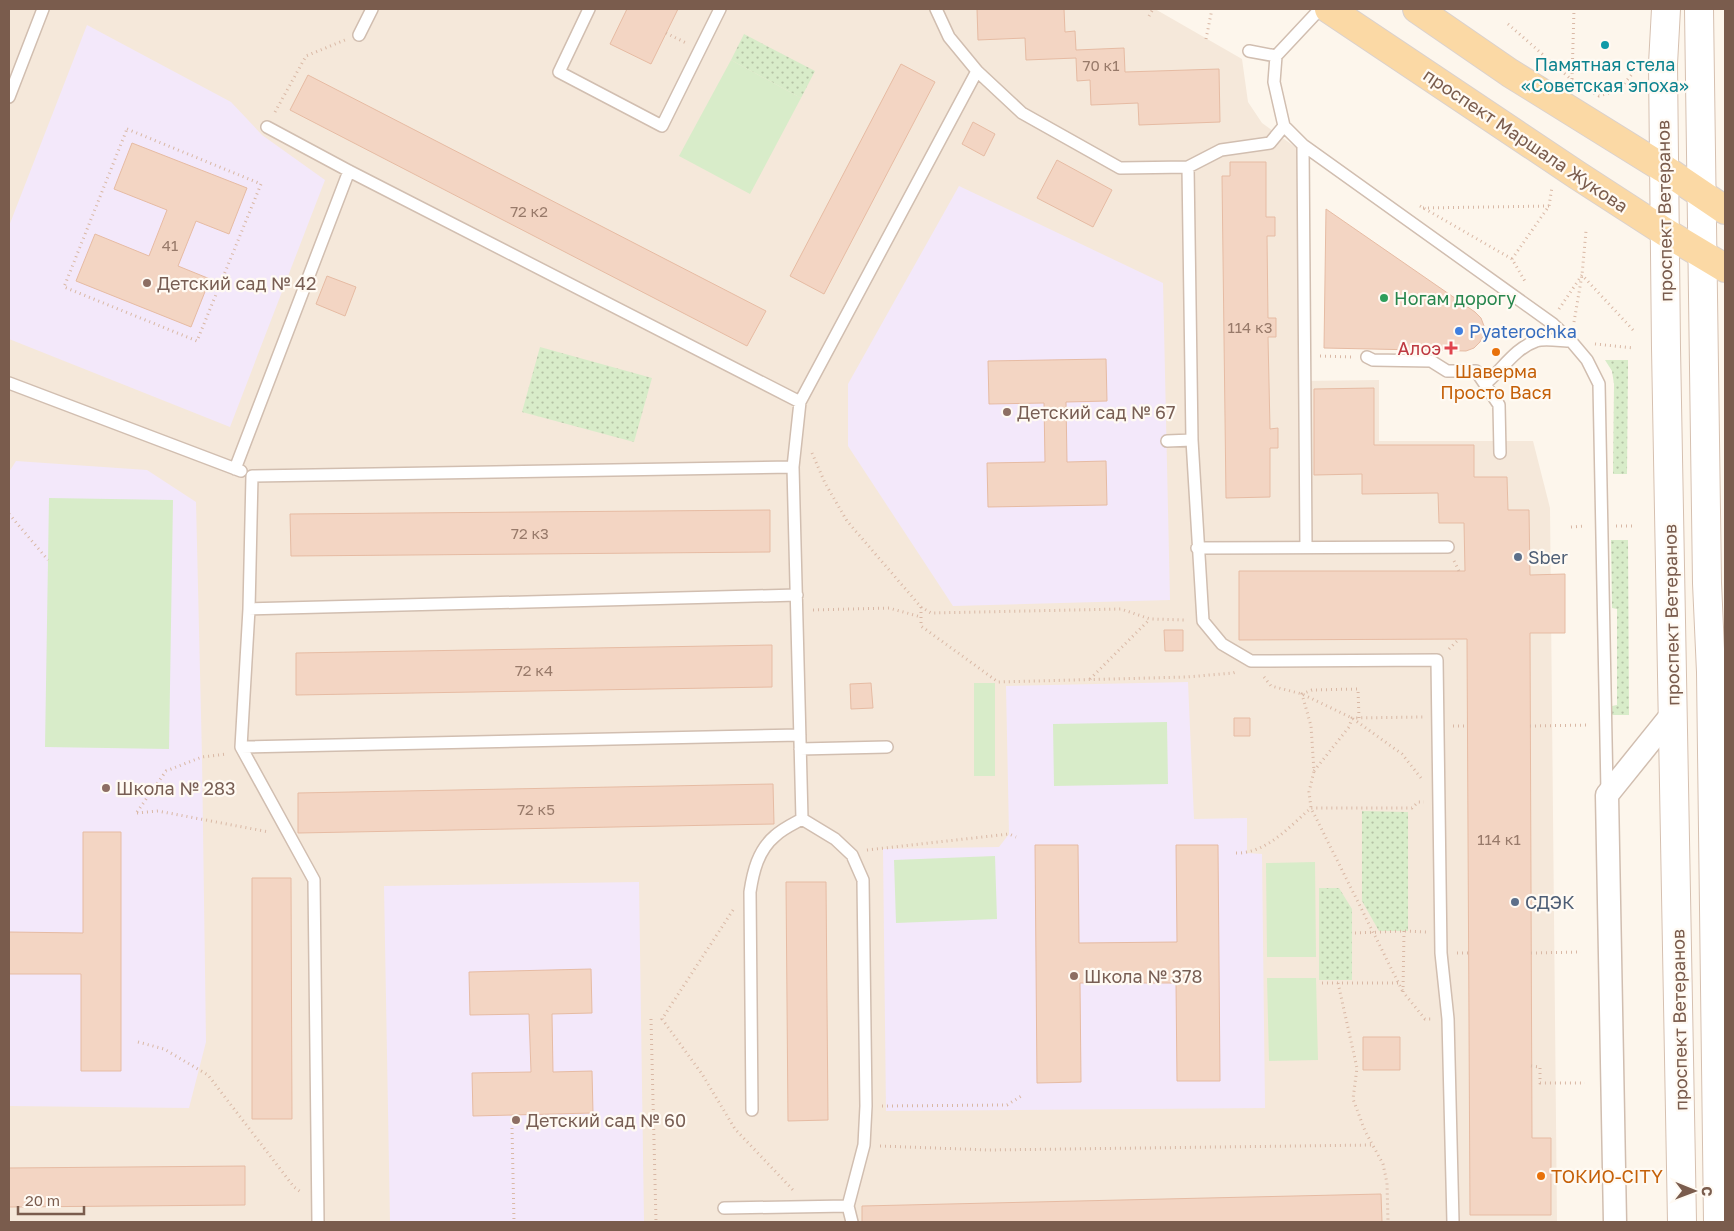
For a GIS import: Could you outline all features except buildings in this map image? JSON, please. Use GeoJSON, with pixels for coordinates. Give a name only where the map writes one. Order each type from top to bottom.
{"type":"FeatureCollection","features":[{"type":"Feature","properties":{"kind":"main road","name":"проспект Маршала Жукова"},"geometry":{"type":"LineString","coordinates":[[1329,9],[1664,232],[1725,268]]}},
{"type":"Feature","properties":{"kind":"main road"},"geometry":{"type":"LineString","coordinates":[[1417,9],[1510,72],[1664,168],[1725,210]]}},
{"type":"Feature","properties":{"kind":"main road","name":"проспект Ветеранов"},"geometry":{"type":"LineString","coordinates":[[1666,9],[1664,64],[1664,232],[1682,1222]]}},
{"type":"Feature","properties":{"kind":"main road","name":"проспект Ветеранов"},"geometry":{"type":"LineString","coordinates":[[1699,9],[1707,573],[1721,1086],[1718,1222]]}},
{"type":"Feature","properties":{"kind":"street"},"geometry":{"type":"LineString","coordinates":[[1711,672],[1725,703]]}},
{"type":"Feature","properties":{"kind":"street"},"geometry":{"type":"LineString","coordinates":[[1615,1222],[1607,795],[1673,713]]}},
{"type":"Feature","properties":{"kind":"lane"},"geometry":{"type":"LineString","coordinates":[[9,97],[43,9]]}},
{"type":"Feature","properties":{"kind":"lane"},"geometry":{"type":"LineString","coordinates":[[359,35],[372,9]]}},
{"type":"Feature","properties":{"kind":"lane"},"geometry":{"type":"LineString","coordinates":[[589,9],[559,72],[662,126],[720,9]]}},
{"type":"Feature","properties":{"kind":"lane"},"geometry":{"type":"LineString","coordinates":[[936,9],[949,37],[978,71],[1022,113],[1120,168],[1188,167],[1221,150],[1270,143],[1284,126]]}},
{"type":"Feature","properties":{"kind":"lane"},"geometry":{"type":"LineString","coordinates":[[1320,9],[1276,56],[1274,82],[1284,126],[1303,145],[1550,322],[1571,341],[1587,360],[1599,384],[1607,795]]}},
{"type":"Feature","properties":{"kind":"lane"},"geometry":{"type":"LineString","coordinates":[[1249,51],[1276,56]]}},
{"type":"Feature","properties":{"kind":"lane"},"geometry":{"type":"LineString","coordinates":[[802,819],[793,467],[800,402],[978,71]]}},
{"type":"Feature","properties":{"kind":"lane"},"geometry":{"type":"LineString","coordinates":[[267,127],[349,171],[800,402]]}},
{"type":"Feature","properties":{"kind":"lane"},"geometry":{"type":"LineString","coordinates":[[1303,145],[1306,547]]}},
{"type":"Feature","properties":{"kind":"lane"},"geometry":{"type":"LineString","coordinates":[[1188,167],[1192,440],[1197,548],[1203,621],[1222,644],[1251,662],[1437,660],[1441,953],[1448,1019],[1453,1222]]}},
{"type":"Feature","properties":{"kind":"lane"},"geometry":{"type":"LineString","coordinates":[[235,469],[349,171]]}},
{"type":"Feature","properties":{"kind":"lane"},"geometry":{"type":"LineString","coordinates":[[1485,384],[1498,374],[1520,350],[1537,340],[1571,341]]}},
{"type":"Feature","properties":{"kind":"lane"},"geometry":{"type":"LineString","coordinates":[[1367,357],[1373,360],[1431,361],[1447,371],[1476,371],[1499,404],[1500,453]]}},
{"type":"Feature","properties":{"kind":"lane"},"geometry":{"type":"LineString","coordinates":[[9,383],[252,476],[793,467]]}},
{"type":"Feature","properties":{"kind":"lane"},"geometry":{"type":"LineString","coordinates":[[1167,441],[1192,440]]}},
{"type":"Feature","properties":{"kind":"lane"},"geometry":{"type":"LineString","coordinates":[[252,476],[249,609],[241,747],[314,880],[318,1222]]}},
{"type":"Feature","properties":{"kind":"lane"},"geometry":{"type":"LineString","coordinates":[[1197,548],[1448,547]]}},
{"type":"Feature","properties":{"kind":"lane"},"geometry":{"type":"LineString","coordinates":[[249,609],[797,595]]}},
{"type":"Feature","properties":{"kind":"lane"},"geometry":{"type":"LineString","coordinates":[[241,747],[800,735]]}},
{"type":"Feature","properties":{"kind":"lane"},"geometry":{"type":"LineString","coordinates":[[800,749],[887,747]]}},
{"type":"Feature","properties":{"kind":"lane"},"geometry":{"type":"LineString","coordinates":[[802,819],[835,839],[852,855],[863,880],[866,1106],[864,1145],[848,1206],[852,1222]]}},
{"type":"Feature","properties":{"kind":"lane"},"geometry":{"type":"LineString","coordinates":[[752,1110],[750,892],[752,872],[760,855],[774,836],[802,819]]}},
{"type":"Feature","properties":{"kind":"lane"},"geometry":{"type":"LineString","coordinates":[[724,1208],[848,1206]]}},
{"type":"Feature","properties":{"kind":"path"},"geometry":{"type":"LineString","coordinates":[[1149,16],[1153,9]]}},
{"type":"Feature","properties":{"kind":"path"},"geometry":{"type":"LineString","coordinates":[[1206,39],[1212,9]]}},
{"type":"Feature","properties":{"kind":"path"},"geometry":{"type":"LineString","coordinates":[[1572,80],[1574,9]]}},
{"type":"Feature","properties":{"kind":"path"},"geometry":{"type":"LineString","coordinates":[[1508,24],[1579,86]]}},
{"type":"Feature","properties":{"kind":"path"},"geometry":{"type":"LineString","coordinates":[[267,127],[306,56],[359,35]]}},
{"type":"Feature","properties":{"kind":"path"},"geometry":{"type":"LineString","coordinates":[[1592,93],[1599,96],[1620,90],[1638,63]]}},
{"type":"Feature","properties":{"kind":"path"},"geometry":{"type":"LineString","coordinates":[[128,129],[236,173],[261,184],[197,341],[64,287],[128,129]]}},
{"type":"Feature","properties":{"kind":"path"},"geometry":{"type":"LineString","coordinates":[[1415,203],[1512,259],[1549,206],[1552,182],[1577,175]]}},
{"type":"Feature","properties":{"kind":"path"},"geometry":{"type":"LineString","coordinates":[[1422,208],[1549,206]]}},
{"type":"Feature","properties":{"kind":"path"},"geometry":{"type":"LineString","coordinates":[[1586,231],[1582,275],[1571,341],[1634,348]]}},
{"type":"Feature","properties":{"kind":"path"},"geometry":{"type":"LineString","coordinates":[[1582,275],[1634,331]]}},
{"type":"Feature","properties":{"kind":"path"},"geometry":{"type":"LineString","coordinates":[[1326,356],[1335,356]]}},
{"type":"Feature","properties":{"kind":"path"},"geometry":{"type":"LineString","coordinates":[[796,437],[806,438],[825,483],[847,521],[921,607],[931,613],[1121,609],[1150,619],[1203,621]]}},
{"type":"Feature","properties":{"kind":"path"},"geometry":{"type":"LineString","coordinates":[[9,514],[48,560]]}},
{"type":"Feature","properties":{"kind":"path"},"geometry":{"type":"LineString","coordinates":[[1613,526],[1636,526]]}},
{"type":"Feature","properties":{"kind":"path"},"geometry":{"type":"LineString","coordinates":[[921,607],[921,626],[998,682],[1188,677],[1233,673],[1240,669]]}},
{"type":"Feature","properties":{"kind":"path"},"geometry":{"type":"LineString","coordinates":[[797,610],[889,608],[921,617]]}},
{"type":"Feature","properties":{"kind":"path"},"geometry":{"type":"LineString","coordinates":[[1090,680],[1150,619]]}},
{"type":"Feature","properties":{"kind":"path"},"geometry":{"type":"LineString","coordinates":[[1260,672],[1271,686],[1302,694],[1352,718],[1402,754],[1440,802]]}},
{"type":"Feature","properties":{"kind":"path"},"geometry":{"type":"LineString","coordinates":[[1302,694],[1312,690],[1358,689],[1359,718]]}},
{"type":"Feature","properties":{"kind":"path"},"geometry":{"type":"LineString","coordinates":[[1302,694],[1311,726],[1314,771],[1310,792],[1311,808],[1403,992],[1425,1019],[1448,1019]]}},
{"type":"Feature","properties":{"kind":"path"},"geometry":{"type":"LineString","coordinates":[[1352,718],[1439,717]]}},
{"type":"Feature","properties":{"kind":"path"},"geometry":{"type":"LineString","coordinates":[[1314,771],[1349,727],[1352,718]]}},
{"type":"Feature","properties":{"kind":"path"},"geometry":{"type":"LineString","coordinates":[[1530,726],[1576,725]]}},
{"type":"Feature","properties":{"kind":"path"},"geometry":{"type":"LineString","coordinates":[[241,747],[231,754],[202,757],[166,771],[137,813],[158,810],[290,836]]}},
{"type":"Feature","properties":{"kind":"path"},"geometry":{"type":"LineString","coordinates":[[1236,853],[1247,854],[1273,840],[1311,808],[1412,808],[1418,802],[1440,802]]}},
{"type":"Feature","properties":{"kind":"path"},"geometry":{"type":"LineString","coordinates":[[852,855],[871,849],[1009,834],[1016,836]]}},
{"type":"Feature","properties":{"kind":"path"},"geometry":{"type":"LineString","coordinates":[[750,892],[741,897],[662,1018],[702,1074],[735,1129],[800,1197],[801,1207]]}},
{"type":"Feature","properties":{"kind":"path"},"geometry":{"type":"LineString","coordinates":[[1403,992],[1404,931]]}},
{"type":"Feature","properties":{"kind":"path"},"geometry":{"type":"LineString","coordinates":[[1354,933],[1404,931],[1441,934]]}},
{"type":"Feature","properties":{"kind":"path"},"geometry":{"type":"LineString","coordinates":[[1531,953],[1581,952]]}},
{"type":"Feature","properties":{"kind":"path"},"geometry":{"type":"LineString","coordinates":[[1322,983],[1399,983]]}},
{"type":"Feature","properties":{"kind":"path"},"geometry":{"type":"LineString","coordinates":[[1338,983],[1357,1068],[1353,1099],[1365,1131],[1383,1164],[1387,1183],[1388,1222]]}},
{"type":"Feature","properties":{"kind":"path"},"geometry":{"type":"LineString","coordinates":[[651,1019],[656,1222]]}},
{"type":"Feature","properties":{"kind":"path"},"geometry":{"type":"LineString","coordinates":[[138,1042],[164,1049],[208,1075],[294,1187],[318,1205]]}},
{"type":"Feature","properties":{"kind":"path"},"geometry":{"type":"LineString","coordinates":[[1532,1066],[1540,1067],[1540,1083],[1585,1082]]}},
{"type":"Feature","properties":{"kind":"path"},"geometry":{"type":"LineString","coordinates":[[866,1106],[1007,1105],[1023,1095]]}},
{"type":"Feature","properties":{"kind":"path"},"geometry":{"type":"LineString","coordinates":[[512,1128],[514,1222]]}},
{"type":"Feature","properties":{"kind":"path"},"geometry":{"type":"LineString","coordinates":[[864,1145],[989,1150],[1373,1145]]}},
{"type":"Feature","properties":{"kind":"shaded area"},"geometry":{"type":"Polygon","coordinates":[[[9,9],[1155,9],[1242,59],[1248,102],[1262,123],[1298,149],[1299,381],[1379,380],[1379,441],[1533,441],[1550,508],[1557,1222],[9,1222],[9,9]]]}},
{"type":"Feature","properties":{"kind":"shaded area","name":"Детский сад № 42"},"geometry":{"type":"Polygon","coordinates":[[[87,25],[231,102],[262,135],[325,180],[230,427],[9,339],[9,226],[87,25]]]}},
{"type":"Feature","properties":{"kind":"shaded area","name":"Детский сад № 67"},"geometry":{"type":"Polygon","coordinates":[[[959,186],[1163,283],[1170,600],[953,606],[848,446],[848,384],[959,186]]]}},
{"type":"Feature","properties":{"kind":"shaded area","name":"Школа № 283"},"geometry":{"type":"Polygon","coordinates":[[[16,461],[147,470],[196,502],[206,1042],[189,1108],[9,1106],[9,472],[16,461]]]}},
{"type":"Feature","properties":{"kind":"shaded area","name":"Школа № 378"},"geometry":{"type":"Polygon","coordinates":[[[1188,682],[1194,819],[1247,818],[1247,853],[1262,854],[1265,1108],[886,1111],[883,849],[999,847],[1009,834],[1006,686],[1188,682]]]}},
{"type":"Feature","properties":{"kind":"shaded area","name":"Детский сад № 60"},"geometry":{"type":"Polygon","coordinates":[[[639,882],[644,1222],[390,1222],[384,886],[639,882]]]}},
{"type":"Feature","properties":{"kind":"green space"},"geometry":{"type":"Polygon","coordinates":[[[744,34],[815,71],[801,98],[731,60],[744,34]]]}},
{"type":"Feature","properties":{"kind":"green space"},"geometry":{"type":"Polygon","coordinates":[[[731,60],[801,98],[750,194],[679,156],[731,60]]]}},
{"type":"Feature","properties":{"kind":"green space"},"geometry":{"type":"Polygon","coordinates":[[[540,347],[652,378],[634,442],[522,412],[540,347]]]}},
{"type":"Feature","properties":{"kind":"green space"},"geometry":{"type":"Polygon","coordinates":[[[1605,360],[1628,360],[1627,474],[1613,474],[1614,384],[1612,371],[1605,360]]]}},
{"type":"Feature","properties":{"kind":"green space"},"geometry":{"type":"Polygon","coordinates":[[[49,498],[173,500],[169,749],[45,747],[49,498]]]}},
{"type":"Feature","properties":{"kind":"green space"},"geometry":{"type":"Polygon","coordinates":[[[1611,540],[1628,540],[1629,715],[1612,715],[1612,706],[1617,705],[1617,609],[1612,608],[1611,540]]]}},
{"type":"Feature","properties":{"kind":"green space"},"geometry":{"type":"Polygon","coordinates":[[[974,683],[995,683],[995,776],[974,776],[974,683]]]}},
{"type":"Feature","properties":{"kind":"green space"},"geometry":{"type":"Polygon","coordinates":[[[1167,722],[1168,784],[1054,786],[1053,724],[1167,722]]]}},
{"type":"Feature","properties":{"kind":"green space"},"geometry":{"type":"Polygon","coordinates":[[[1362,811],[1408,812],[1408,931],[1379,931],[1362,901],[1362,811]]]}},
{"type":"Feature","properties":{"kind":"green space"},"geometry":{"type":"Polygon","coordinates":[[[995,856],[997,919],[896,923],[894,860],[995,856]]]}},
{"type":"Feature","properties":{"kind":"green space"},"geometry":{"type":"Polygon","coordinates":[[[1315,862],[1316,957],[1267,957],[1266,863],[1315,862]]]}},
{"type":"Feature","properties":{"kind":"green space"},"geometry":{"type":"Polygon","coordinates":[[[1319,888],[1339,888],[1352,909],[1352,980],[1319,980],[1319,888]]]}},
{"type":"Feature","properties":{"kind":"green space"},"geometry":{"type":"Polygon","coordinates":[[[1267,978],[1316,978],[1318,1060],[1269,1061],[1267,978]]]}},
{"type":"Feature","properties":{"kind":"place","name":"Памятная стела «Советская эпоха»"},"geometry":{"type":"Point","coordinates":[1605,45]}},
{"type":"Feature","properties":{"kind":"place","name":"Детский сад № 42"},"geometry":{"type":"Point","coordinates":[147,283]}},
{"type":"Feature","properties":{"kind":"place","name":"Ногам дорогу"},"geometry":{"type":"Point","coordinates":[1384,298]}},
{"type":"Feature","properties":{"kind":"place","name":"Pyaterochka"},"geometry":{"type":"Point","coordinates":[1459,331]}},
{"type":"Feature","properties":{"kind":"place","name":"Алоэ"},"geometry":{"type":"Point","coordinates":[1451,348]}},
{"type":"Feature","properties":{"kind":"place","name":"Шаверма Просто Вася"},"geometry":{"type":"Point","coordinates":[1496,352]}},
{"type":"Feature","properties":{"kind":"place","name":"Детский сад № 67"},"geometry":{"type":"Point","coordinates":[1007,412]}},
{"type":"Feature","properties":{"kind":"place","name":"Sber"},"geometry":{"type":"Point","coordinates":[1518,557]}},
{"type":"Feature","properties":{"kind":"place","name":"Школа № 283"},"geometry":{"type":"Point","coordinates":[106,788]}},
{"type":"Feature","properties":{"kind":"place","name":"СДЭК"},"geometry":{"type":"Point","coordinates":[1515,902]}},
{"type":"Feature","properties":{"kind":"place","name":"Школа № 378"},"geometry":{"type":"Point","coordinates":[1074,976]}},
{"type":"Feature","properties":{"kind":"place","name":"Детский сад № 60"},"geometry":{"type":"Point","coordinates":[516,1120]}},
{"type":"Feature","properties":{"kind":"place","name":"ТОКИО-CITY"},"geometry":{"type":"Point","coordinates":[1541,1176]}}]}
